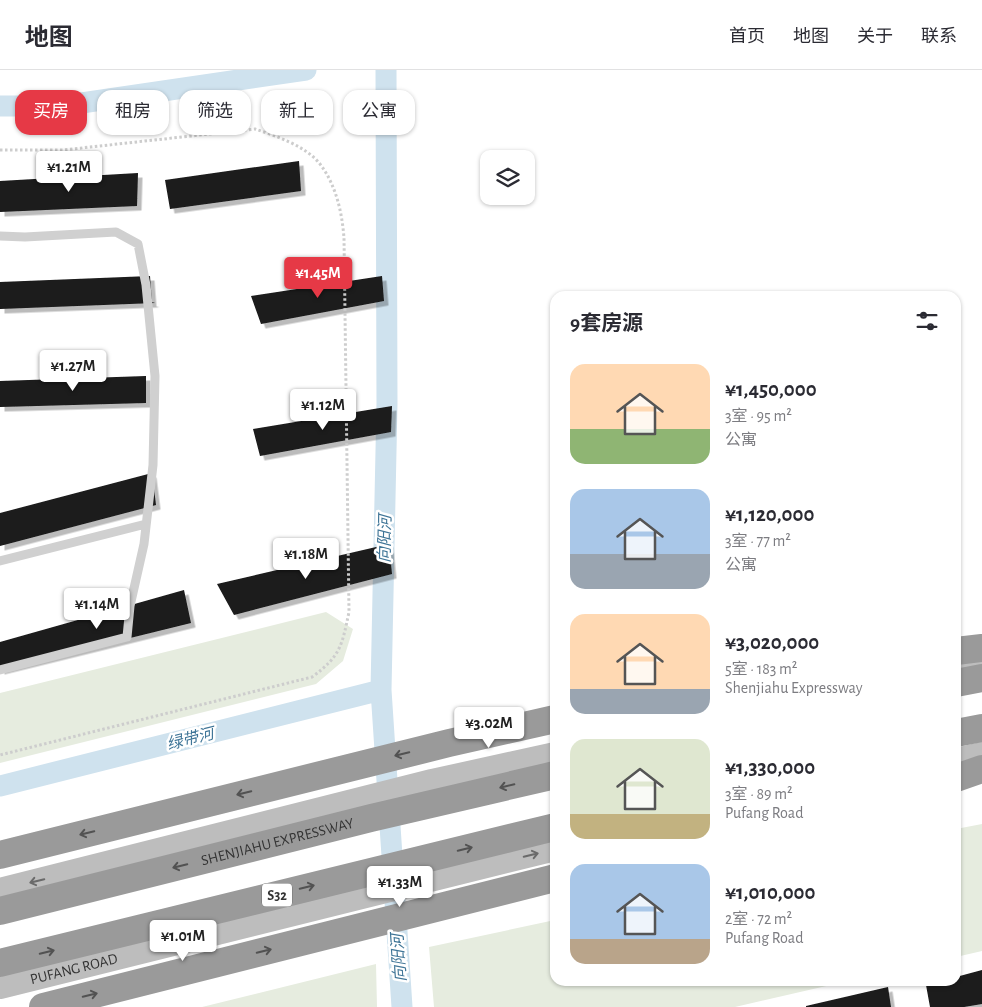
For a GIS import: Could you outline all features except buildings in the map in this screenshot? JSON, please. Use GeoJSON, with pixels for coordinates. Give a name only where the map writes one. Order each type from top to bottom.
{"type":"FeatureCollection","features":[{"type":"Feature","properties":{"kind":"highway"},"geometry":{"type":"LineString","coordinates":[[961,650],[982,648]]}},
{"type":"Feature","properties":{"kind":"highway"},"geometry":{"type":"LineString","coordinates":[[961,683],[982,678]]}},
{"type":"Feature","properties":{"kind":"highway"},"geometry":{"type":"LineString","coordinates":[[0,855],[449,743],[550,720]]}},
{"type":"Feature","properties":{"kind":"highway"},"geometry":{"type":"LineString","coordinates":[[961,732],[982,728]]}},
{"type":"Feature","properties":{"kind":"highway"},"geometry":{"type":"LineString","coordinates":[[961,776],[982,769]]}},
{"type":"Feature","properties":{"kind":"highway","name":"SHENJIAHU EXPRESSWAY"},"geometry":{"type":"LineString","coordinates":[[0,911],[371,818],[550,776]]}},
{"type":"Feature","properties":{"kind":"highway","name":"S32"},"geometry":{"type":"LineString","coordinates":[[0,963],[550,828]]}},
{"type":"Feature","properties":{"kind":"highway"},"geometry":{"type":"LineString","coordinates":[[43,1007],[550,879]]}},
{"type":"Feature","properties":{"kind":"main road"},"geometry":{"type":"LineString","coordinates":[[961,666],[982,660]]}},
{"type":"Feature","properties":{"kind":"main road"},"geometry":{"type":"LineString","coordinates":[[961,759],[982,754]]}},
{"type":"Feature","properties":{"kind":"main road"},"geometry":{"type":"LineString","coordinates":[[0,890],[432,781],[550,755]]}},
{"type":"Feature","properties":{"kind":"main road","name":"PUFANG ROAD"},"geometry":{"type":"LineString","coordinates":[[0,987],[550,850]]}},
{"type":"Feature","properties":{"kind":"lane"},"geometry":{"type":"LineString","coordinates":[[0,236],[25,238],[116,232],[138,244],[146,285],[155,376],[153,465],[144,544],[130,606],[127,637],[0,670]]}},
{"type":"Feature","properties":{"kind":"lane"},"geometry":{"type":"LineString","coordinates":[[0,561],[146,524]]}},
{"type":"Feature","properties":{"kind":"path"},"geometry":{"type":"LineString","coordinates":[[0,150],[63,150],[255,129],[281,138],[300,149],[319,164],[333,188],[342,213],[344,238],[349,612],[342,646],[328,666],[312,677],[0,755]]}},
{"type":"Feature","properties":{"kind":"shaded area"},"geometry":{"type":"Polygon","coordinates":[[[326,612],[353,629],[343,661],[316,684],[0,763],[0,693],[326,612]]]}},
{"type":"Feature","properties":{"kind":"shaded area"},"geometry":{"type":"Polygon","coordinates":[[[982,824],[982,951],[961,956],[961,828],[982,824]]]}},
{"type":"Feature","properties":{"kind":"shaded area"},"geometry":{"type":"Polygon","coordinates":[[[550,921],[550,986],[826,986],[735,1007],[434,1007],[429,947],[550,921]]]}},
{"type":"Feature","properties":{"kind":"shaded area"},"geometry":{"type":"Polygon","coordinates":[[[376,964],[377,1007],[202,1007],[376,964]]]}},
{"type":"Feature","properties":{"kind":"waterway"},"geometry":{"type":"LineString","coordinates":[[0,106],[61,106],[306,70]]}},
{"type":"Feature","properties":{"kind":"waterway","name":"向阳河"},"geometry":{"type":"LineString","coordinates":[[386,70],[387,403],[381,690],[402,1007]]}},
{"type":"Feature","properties":{"kind":"waterway","name":"绿带河"},"geometry":{"type":"LineString","coordinates":[[0,786],[381,690]]}}]}
